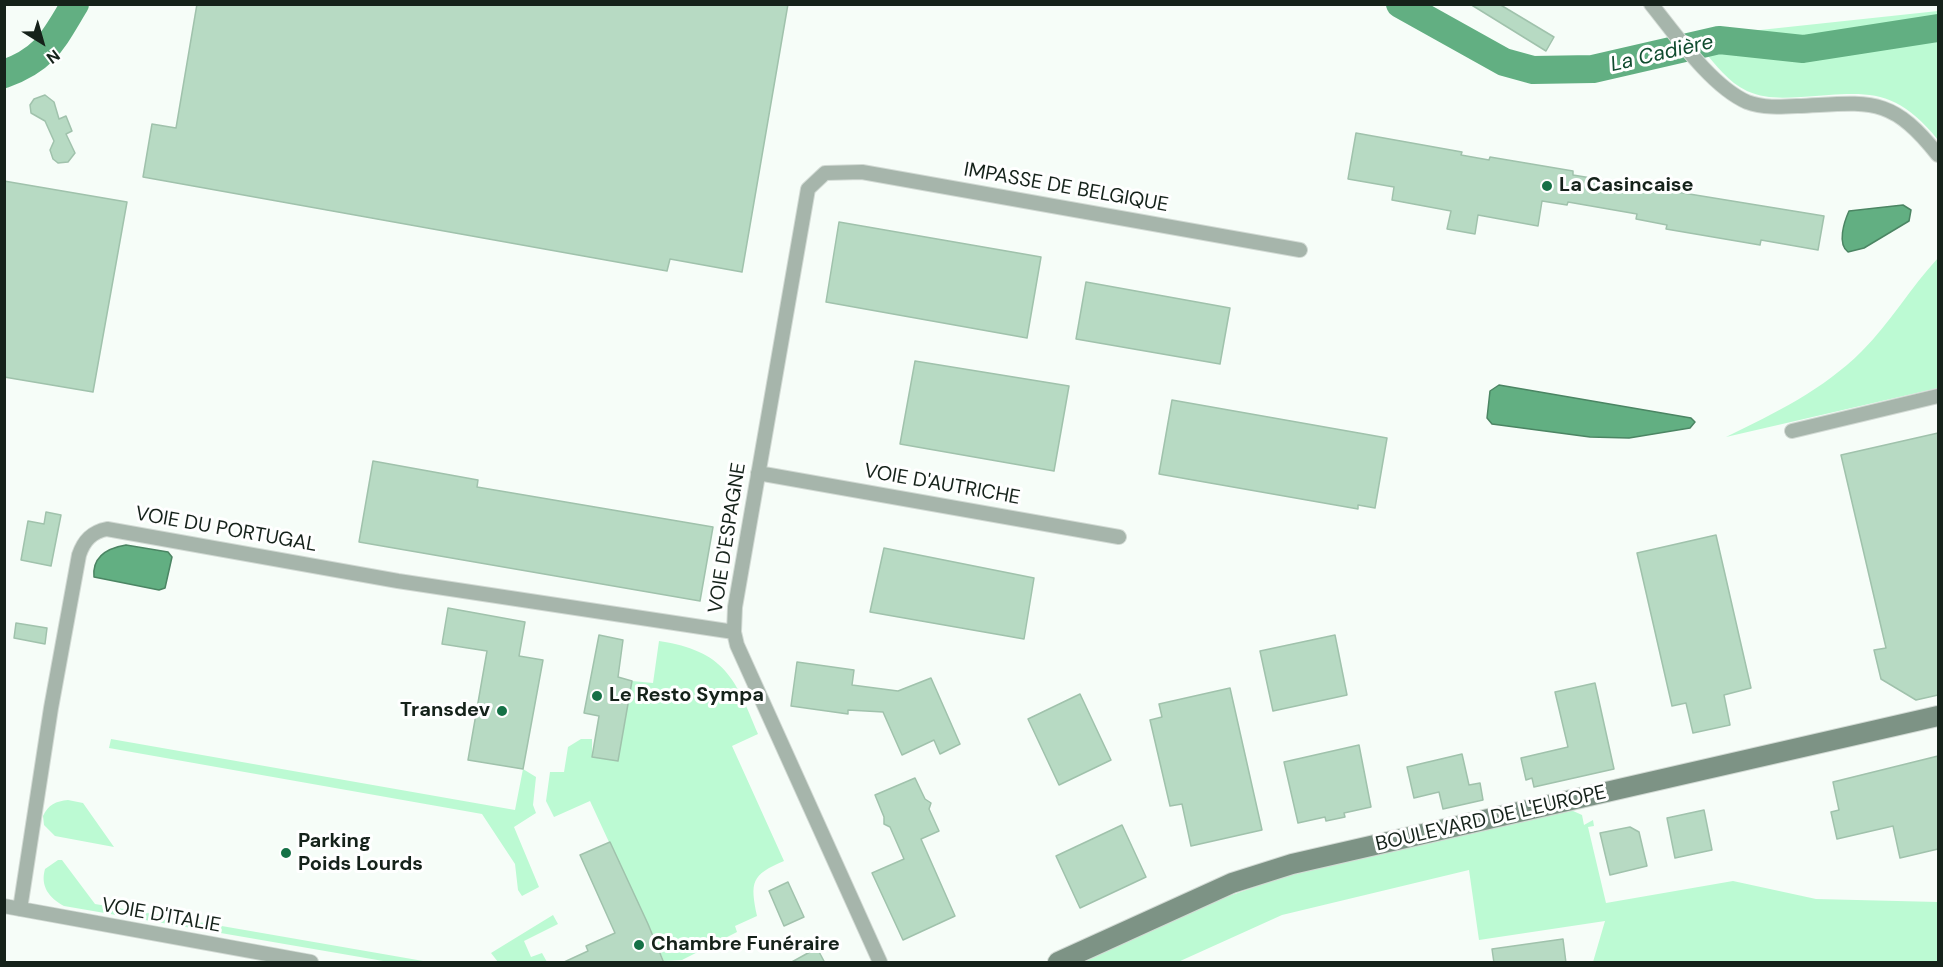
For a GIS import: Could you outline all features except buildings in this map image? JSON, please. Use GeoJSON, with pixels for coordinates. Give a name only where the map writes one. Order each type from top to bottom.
{"type":"FeatureCollection","features":[{"type":"Feature","properties":{"kind":"street"},"geometry":{"type":"LineString","coordinates":[[1652,5],[1724,87],[1749,103],[1776,107],[1870,105],[1899,114],[1918,130],[1938,155]]}},
{"type":"Feature","properties":{"kind":"street","name":"IMPASSE DE BELGIQUE"},"geometry":{"type":"LineString","coordinates":[[825,173],[862,172],[1300,250]]}},
{"type":"Feature","properties":{"kind":"street","name":"VOIE D'ESPAGNE"},"geometry":{"type":"LineString","coordinates":[[825,173],[813,183],[805,197],[735,607],[734,632],[737,645],[880,963]]}},
{"type":"Feature","properties":{"kind":"street"},"geometry":{"type":"LineString","coordinates":[[1792,431],[1938,396]]}},
{"type":"Feature","properties":{"kind":"street","name":"VOIE D'AUTRICHE"},"geometry":{"type":"LineString","coordinates":[[758,473],[1119,537]]}},
{"type":"Feature","properties":{"kind":"street","name":"VOIE DU PORTUGAL"},"geometry":{"type":"LineString","coordinates":[[20,909],[51,708],[79,555],[82,545],[97,531],[107,529],[398,581],[734,632]]}},
{"type":"Feature","properties":{"kind":"street","name":"BOULEVARD DE L'EUROPE"},"geometry":{"type":"LineString","coordinates":[[1058,963],[1232,883],[1292,864],[1938,716]]}},
{"type":"Feature","properties":{"kind":"street","name":"VOIE D'ITALIE"},"geometry":{"type":"LineString","coordinates":[[4,906],[309,962]]}},
{"type":"Feature","properties":{"kind":"shaded area"},"geometry":{"type":"Polygon","coordinates":[[[1938,11],[1938,140],[1922,122],[1907,110],[1892,101],[1877,96],[1844,94],[1780,98],[1754,94],[1728,78],[1703,50],[1704,36],[1938,11]]]}},
{"type":"Feature","properties":{"kind":"shaded area"},"geometry":{"type":"Polygon","coordinates":[[[1903,205],[1911,210],[1909,221],[1864,248],[1848,252],[1843,244],[1842,233],[1849,211],[1903,205]]]}},
{"type":"Feature","properties":{"kind":"shaded area"},"geometry":{"type":"Polygon","coordinates":[[[1938,258],[1938,388],[1726,437],[1798,400],[1847,365],[1872,340],[1938,258]]]}},
{"type":"Feature","properties":{"kind":"shaded area"},"geometry":{"type":"Polygon","coordinates":[[[1499,385],[1691,418],[1695,422],[1690,428],[1629,438],[1590,437],[1492,424],[1487,418],[1490,391],[1499,385]]]}},
{"type":"Feature","properties":{"kind":"shaded area"},"geometry":{"type":"Polygon","coordinates":[[[126,545],[168,552],[172,557],[165,588],[159,590],[94,577],[98,558],[102,554],[126,545]]]}},
{"type":"Feature","properties":{"kind":"shaded area"},"geometry":{"type":"Polygon","coordinates":[[[659,641],[699,652],[713,660],[725,670],[742,697],[758,734],[732,746],[784,861],[765,871],[756,881],[754,895],[757,916],[735,926],[737,932],[682,960],[664,961],[590,801],[554,817],[546,801],[550,772],[564,772],[568,747],[581,739],[592,739],[592,757],[618,761],[632,681],[653,683],[659,641]]]}},
{"type":"Feature","properties":{"kind":"shaded area"},"geometry":{"type":"Polygon","coordinates":[[[111,739],[515,810],[523,769],[536,777],[533,805],[536,813],[514,827],[539,887],[522,896],[518,890],[515,864],[482,814],[109,748],[111,739]]]}},
{"type":"Feature","properties":{"kind":"shaded area"},"geometry":{"type":"Polygon","coordinates":[[[68,800],[83,803],[114,847],[55,836],[44,825],[43,816],[47,809],[56,803],[68,800]]]}},
{"type":"Feature","properties":{"kind":"shaded area"},"geometry":{"type":"Polygon","coordinates":[[[1571,810],[1582,815],[1584,825],[1593,820],[1594,826],[1588,827],[1606,903],[1733,881],[1816,899],[1938,902],[1938,962],[1593,962],[1605,921],[1479,940],[1469,870],[1282,915],[1178,962],[1080,962],[1212,902],[1286,876],[1571,810]]]}},
{"type":"Feature","properties":{"kind":"shaded area"},"geometry":{"type":"Polygon","coordinates":[[[58,860],[62,860],[95,904],[429,962],[389,962],[64,906],[50,895],[44,881],[45,869],[58,860]]]}},
{"type":"Feature","properties":{"kind":"shaded area"},"geometry":{"type":"Polygon","coordinates":[[[553,915],[558,924],[524,941],[531,957],[542,953],[547,962],[498,962],[491,953],[553,915]]]}},
{"type":"Feature","properties":{"kind":"waterway","name":"La Cadière"},"geometry":{"type":"LineString","coordinates":[[4,74],[30,62],[39,55],[54,38],[75,4]]}},
{"type":"Feature","properties":{"kind":"waterway","name":"La Cadière"},"geometry":{"type":"LineString","coordinates":[[1400,4],[1504,62],[1533,70],[1593,69],[1719,40],[1803,49],[1938,28]]}},
{"type":"Feature","properties":{"kind":"place","name":"La Casincaise"},"geometry":{"type":"Point","coordinates":[1547,186]}},
{"type":"Feature","properties":{"kind":"place","name":"Le Resto Sympa"},"geometry":{"type":"Point","coordinates":[597,696]}},
{"type":"Feature","properties":{"kind":"place","name":"Transdev"},"geometry":{"type":"Point","coordinates":[502,711]}},
{"type":"Feature","properties":{"kind":"place","name":"Parking Poids Lourds"},"geometry":{"type":"Point","coordinates":[286,853]}},
{"type":"Feature","properties":{"kind":"place","name":"Chambre Funéraire"},"geometry":{"type":"Point","coordinates":[639,945]}}]}
